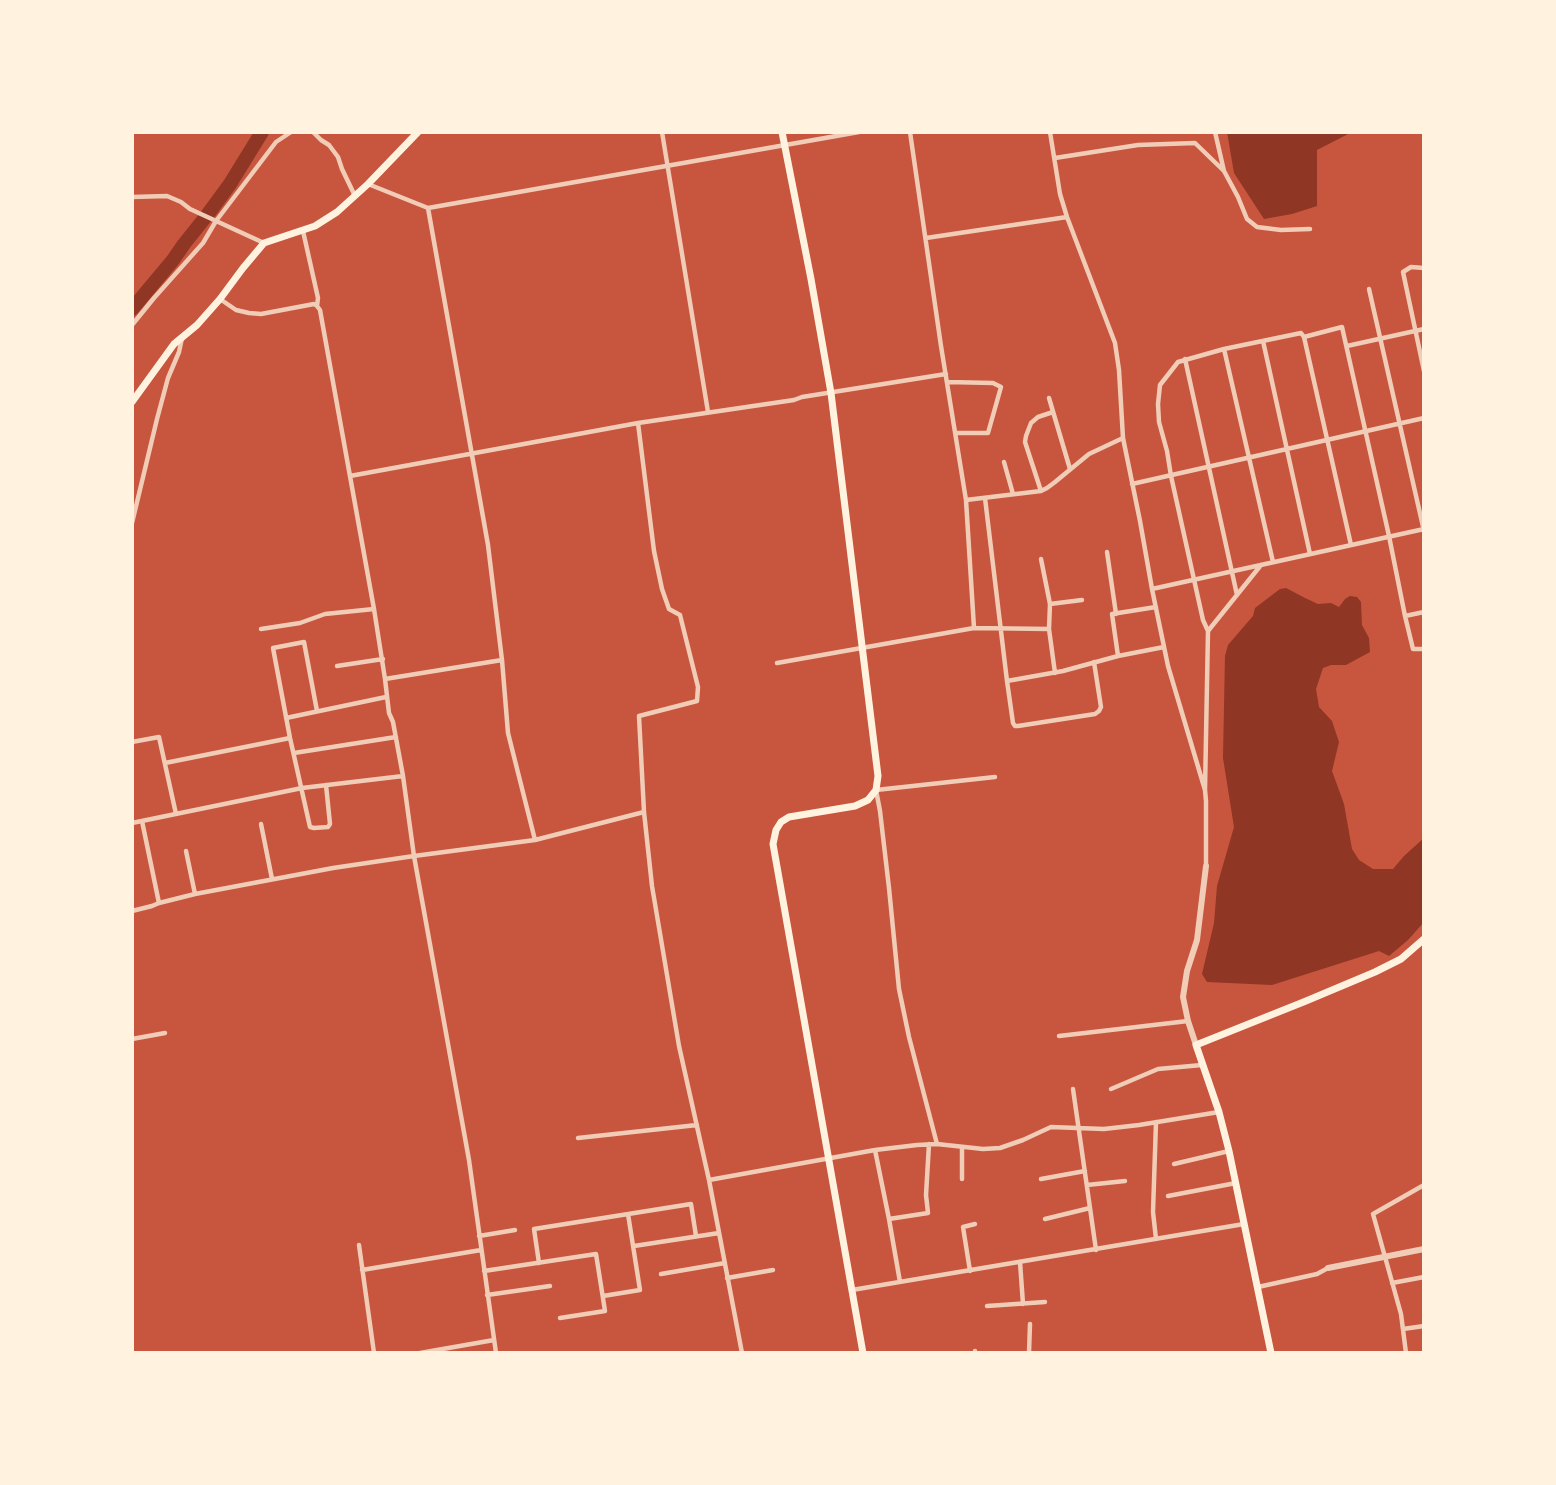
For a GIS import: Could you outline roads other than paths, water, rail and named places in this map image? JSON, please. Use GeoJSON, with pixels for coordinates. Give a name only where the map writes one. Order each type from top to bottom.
{"type":"FeatureCollection","features":[{"type":"Feature","properties":{"kind":"main road"},"geometry":{"type":"LineString","coordinates":[[132,402],[174,344],[197,325],[264,243],[315,226],[337,212],[368,184],[418,132]]}},
{"type":"Feature","properties":{"kind":"main road"},"geometry":{"type":"LineString","coordinates":[[782,132],[831,393],[878,776],[876,790],[868,800],[855,806],[789,817],[778,826],[773,839],[863,1353]]}},
{"type":"Feature","properties":{"kind":"main road"},"geometry":{"type":"LineString","coordinates":[[1271,1353],[1229,1151],[1219,1112],[1196,1045],[1375,972],[1401,959],[1424,939]]}},
{"type":"Feature","properties":{"kind":"street"},"geometry":{"type":"LineString","coordinates":[[132,325],[202,243],[215,220],[276,142],[291,132]]}},
{"type":"Feature","properties":{"kind":"street"},"geometry":{"type":"LineString","coordinates":[[313,132],[329,145],[338,157],[355,196]]}},
{"type":"Feature","properties":{"kind":"street"},"geometry":{"type":"LineString","coordinates":[[662,132],[708,412]]}},
{"type":"Feature","properties":{"kind":"street"},"geometry":{"type":"LineString","coordinates":[[368,184],[428,208],[859,132]]}},
{"type":"Feature","properties":{"kind":"street"},"geometry":{"type":"LineString","coordinates":[[910,132],[966,500],[974,628]]}},
{"type":"Feature","properties":{"kind":"street"},"geometry":{"type":"LineString","coordinates":[[1050,132],[1060,194],[1067,217],[1115,343],[1123,438],[1152,589],[1164,647],[1205,790]]}},
{"type":"Feature","properties":{"kind":"street"},"geometry":{"type":"LineString","coordinates":[[1215,132],[1224,171],[1247,219],[1257,227],[1281,231],[1310,229]]}},
{"type":"Feature","properties":{"kind":"street"},"geometry":{"type":"LineString","coordinates":[[1054,158],[1138,145],[1195,143],[1224,171]]}},
{"type":"Feature","properties":{"kind":"street"},"geometry":{"type":"LineString","coordinates":[[132,197],[167,196],[264,243]]}},
{"type":"Feature","properties":{"kind":"street"},"geometry":{"type":"LineString","coordinates":[[428,208],[488,545],[508,733],[535,840]]}},
{"type":"Feature","properties":{"kind":"street"},"geometry":{"type":"LineString","coordinates":[[926,238],[1067,217]]}},
{"type":"Feature","properties":{"kind":"street"},"geometry":{"type":"LineString","coordinates":[[303,231],[318,298],[316,306]]}},
{"type":"Feature","properties":{"kind":"street"},"geometry":{"type":"LineString","coordinates":[[1424,268],[1412,267],[1403,272],[1424,371]]}},
{"type":"Feature","properties":{"kind":"street"},"geometry":{"type":"LineString","coordinates":[[1152,589],[1424,530],[1370,290]]}},
{"type":"Feature","properties":{"kind":"street"},"geometry":{"type":"LineString","coordinates":[[220,299],[236,310],[249,313],[261,314],[314,304],[321,310],[375,609],[386,697],[403,776],[414,856],[469,1160],[496,1353]]}},
{"type":"Feature","properties":{"kind":"street"},"geometry":{"type":"LineString","coordinates":[[1304,337],[1342,327],[1413,649],[1424,649]]}},
{"type":"Feature","properties":{"kind":"street"},"geometry":{"type":"LineString","coordinates":[[1347,346],[1424,329]]}},
{"type":"Feature","properties":{"kind":"street"},"geometry":{"type":"LineString","coordinates":[[1196,1045],[1183,997],[1187,971],[1197,940],[1206,866],[1208,631],[1203,620],[1160,422],[1158,404],[1160,385],[1178,362],[1301,333],[1304,337],[1351,544]]}},
{"type":"Feature","properties":{"kind":"street"},"geometry":{"type":"LineString","coordinates":[[132,523],[168,378],[180,352],[182,337]]}},
{"type":"Feature","properties":{"kind":"street"},"geometry":{"type":"LineString","coordinates":[[1263,341],[1310,554]]}},
{"type":"Feature","properties":{"kind":"street"},"geometry":{"type":"LineString","coordinates":[[1224,350],[1273,562]]}},
{"type":"Feature","properties":{"kind":"street"},"geometry":{"type":"LineString","coordinates":[[1185,359],[1237,595]]}},
{"type":"Feature","properties":{"kind":"street"},"geometry":{"type":"LineString","coordinates":[[350,476],[638,423],[946,374]]}},
{"type":"Feature","properties":{"kind":"street"},"geometry":{"type":"LineString","coordinates":[[947,382],[993,383],[1001,387],[988,433],[955,433]]}},
{"type":"Feature","properties":{"kind":"street"},"geometry":{"type":"LineString","coordinates":[[1049,398],[1070,469]]}},
{"type":"Feature","properties":{"kind":"street"},"geometry":{"type":"LineString","coordinates":[[1041,491],[1025,442],[1031,423],[1038,417],[1053,412]]}},
{"type":"Feature","properties":{"kind":"street"},"geometry":{"type":"LineString","coordinates":[[1132,484],[1424,418]]}},
{"type":"Feature","properties":{"kind":"street"},"geometry":{"type":"LineString","coordinates":[[638,423],[656,560],[662,588],[669,609],[680,615],[698,687],[697,701],[639,716],[644,812],[652,886],[679,1046],[709,1180],[742,1353]]}},
{"type":"Feature","properties":{"kind":"street"},"geometry":{"type":"LineString","coordinates":[[966,500],[1041,491],[1089,454],[1123,438]]}},
{"type":"Feature","properties":{"kind":"street"},"geometry":{"type":"LineString","coordinates":[[1004,462],[1013,494]]}},
{"type":"Feature","properties":{"kind":"street"},"geometry":{"type":"LineString","coordinates":[[985,498],[1007,681],[1015,726],[1095,714],[1099,711],[1101,707],[1094,662]]}},
{"type":"Feature","properties":{"kind":"street"},"geometry":{"type":"LineString","coordinates":[[1107,552],[1116,614]]}},
{"type":"Feature","properties":{"kind":"street"},"geometry":{"type":"LineString","coordinates":[[1041,559],[1050,604],[1049,629],[1055,673]]}},
{"type":"Feature","properties":{"kind":"street"},"geometry":{"type":"LineString","coordinates":[[1208,631],[1262,565]]}},
{"type":"Feature","properties":{"kind":"street"},"geometry":{"type":"LineString","coordinates":[[1050,604],[1082,600]]}},
{"type":"Feature","properties":{"kind":"street"},"geometry":{"type":"LineString","coordinates":[[1118,656],[1112,614],[1156,607]]}},
{"type":"Feature","properties":{"kind":"street"},"geometry":{"type":"LineString","coordinates":[[261,629],[300,623],[325,614],[375,609]]}},
{"type":"Feature","properties":{"kind":"street"},"geometry":{"type":"LineString","coordinates":[[1405,616],[1424,612]]}},
{"type":"Feature","properties":{"kind":"street"},"geometry":{"type":"LineString","coordinates":[[777,663],[974,628],[1049,629]]}},
{"type":"Feature","properties":{"kind":"street"},"geometry":{"type":"LineString","coordinates":[[317,711],[304,642],[273,648],[310,826],[314,828],[330,824],[326,785]]}},
{"type":"Feature","properties":{"kind":"street"},"geometry":{"type":"LineString","coordinates":[[1007,681],[1055,673],[1118,656],[1164,647]]}},
{"type":"Feature","properties":{"kind":"street"},"geometry":{"type":"LineString","coordinates":[[338,666],[382,660]]}},
{"type":"Feature","properties":{"kind":"street"},"geometry":{"type":"LineString","coordinates":[[385,679],[502,660]]}},
{"type":"Feature","properties":{"kind":"street"},"geometry":{"type":"LineString","coordinates":[[286,718],[386,697]]}},
{"type":"Feature","properties":{"kind":"street"},"geometry":{"type":"LineString","coordinates":[[132,742],[159,736],[176,814]]}},
{"type":"Feature","properties":{"kind":"street"},"geometry":{"type":"LineString","coordinates":[[294,753],[396,737]]}},
{"type":"Feature","properties":{"kind":"street"},"geometry":{"type":"LineString","coordinates":[[165,763],[290,738]]}},
{"type":"Feature","properties":{"kind":"street"},"geometry":{"type":"LineString","coordinates":[[132,823],[302,788],[403,776]]}},
{"type":"Feature","properties":{"kind":"street"},"geometry":{"type":"LineString","coordinates":[[937,1144],[911,1047],[899,989],[876,790],[995,777]]}},
{"type":"Feature","properties":{"kind":"street"},"geometry":{"type":"LineString","coordinates":[[132,911],[195,894],[272,879],[414,856],[535,840],[644,812]]}},
{"type":"Feature","properties":{"kind":"street"},"geometry":{"type":"LineString","coordinates":[[142,821],[159,903]]}},
{"type":"Feature","properties":{"kind":"street"},"geometry":{"type":"LineString","coordinates":[[261,824],[272,879]]}},
{"type":"Feature","properties":{"kind":"street"},"geometry":{"type":"LineString","coordinates":[[186,852],[195,894]]}},
{"type":"Feature","properties":{"kind":"street"},"geometry":{"type":"LineString","coordinates":[[1059,1036],[1188,1021]]}},
{"type":"Feature","properties":{"kind":"street"},"geometry":{"type":"LineString","coordinates":[[132,1039],[165,1033]]}},
{"type":"Feature","properties":{"kind":"street"},"geometry":{"type":"LineString","coordinates":[[1111,1089],[1158,1069],[1202,1065]]}},
{"type":"Feature","properties":{"kind":"street"},"geometry":{"type":"LineString","coordinates":[[1073,1089],[1095,1250]]}},
{"type":"Feature","properties":{"kind":"street"},"geometry":{"type":"LineString","coordinates":[[709,1180],[875,1150],[929,1144],[983,1149],[1000,1148],[1051,1127],[1104,1129],[1219,1112]]}},
{"type":"Feature","properties":{"kind":"street"},"geometry":{"type":"LineString","coordinates":[[1156,1122],[1153,1212],[1156,1239]]}},
{"type":"Feature","properties":{"kind":"street"},"geometry":{"type":"LineString","coordinates":[[578,1138],[697,1125]]}},
{"type":"Feature","properties":{"kind":"street"},"geometry":{"type":"LineString","coordinates":[[889,1219],[928,1213],[926,1195],[929,1144]]}},
{"type":"Feature","properties":{"kind":"street"},"geometry":{"type":"LineString","coordinates":[[962,1147],[962,1179]]}},
{"type":"Feature","properties":{"kind":"street"},"geometry":{"type":"LineString","coordinates":[[875,1150],[900,1282]]}},
{"type":"Feature","properties":{"kind":"street"},"geometry":{"type":"LineString","coordinates":[[1174,1164],[1229,1151]]}},
{"type":"Feature","properties":{"kind":"street"},"geometry":{"type":"LineString","coordinates":[[1041,1179],[1085,1171]]}},
{"type":"Feature","properties":{"kind":"street"},"geometry":{"type":"LineString","coordinates":[[1087,1185],[1125,1181]]}},
{"type":"Feature","properties":{"kind":"street"},"geometry":{"type":"LineString","coordinates":[[1168,1196],[1236,1183]]}},
{"type":"Feature","properties":{"kind":"street"},"geometry":{"type":"LineString","coordinates":[[1406,1353],[1401,1314],[1373,1214],[1424,1185]]}},
{"type":"Feature","properties":{"kind":"street"},"geometry":{"type":"LineString","coordinates":[[539,1263],[534,1229],[691,1204],[696,1236]]}},
{"type":"Feature","properties":{"kind":"street"},"geometry":{"type":"LineString","coordinates":[[1045,1219],[1090,1208]]}},
{"type":"Feature","properties":{"kind":"street"},"geometry":{"type":"LineString","coordinates":[[603,1296],[640,1290],[628,1214]]}},
{"type":"Feature","properties":{"kind":"street"},"geometry":{"type":"LineString","coordinates":[[970,1271],[963,1227],[975,1224]]}},
{"type":"Feature","properties":{"kind":"street"},"geometry":{"type":"LineString","coordinates":[[852,1290],[1244,1224]]}},
{"type":"Feature","properties":{"kind":"street"},"geometry":{"type":"LineString","coordinates":[[479,1236],[515,1230]]}},
{"type":"Feature","properties":{"kind":"street"},"geometry":{"type":"LineString","coordinates":[[633,1246],[719,1233]]}},
{"type":"Feature","properties":{"kind":"street"},"geometry":{"type":"LineString","coordinates":[[359,1245],[374,1353]]}},
{"type":"Feature","properties":{"kind":"street"},"geometry":{"type":"LineString","coordinates":[[1258,1287],[1317,1274],[1328,1268],[1424,1249]]}},
{"type":"Feature","properties":{"kind":"street"},"geometry":{"type":"LineString","coordinates":[[362,1270],[481,1250]]}},
{"type":"Feature","properties":{"kind":"street"},"geometry":{"type":"LineString","coordinates":[[484,1271],[596,1254],[605,1311],[560,1318]]}},
{"type":"Feature","properties":{"kind":"street"},"geometry":{"type":"LineString","coordinates":[[1020,1262],[1023,1304]]}},
{"type":"Feature","properties":{"kind":"street"},"geometry":{"type":"LineString","coordinates":[[661,1275],[725,1263]]}},
{"type":"Feature","properties":{"kind":"street"},"geometry":{"type":"LineString","coordinates":[[727,1278],[773,1270]]}},
{"type":"Feature","properties":{"kind":"street"},"geometry":{"type":"LineString","coordinates":[[1392,1284],[1424,1277]]}},
{"type":"Feature","properties":{"kind":"street"},"geometry":{"type":"LineString","coordinates":[[487,1294],[550,1286]]}},
{"type":"Feature","properties":{"kind":"street"},"geometry":{"type":"LineString","coordinates":[[987,1306],[1045,1302]]}},
{"type":"Feature","properties":{"kind":"street"},"geometry":{"type":"LineString","coordinates":[[1029,1353],[1030,1324]]}},
{"type":"Feature","properties":{"kind":"street"},"geometry":{"type":"LineString","coordinates":[[1403,1329],[1424,1326]]}},
{"type":"Feature","properties":{"kind":"street"},"geometry":{"type":"LineString","coordinates":[[420,1353],[494,1340]]}},
{"type":"Feature","properties":{"kind":"waterway"},"geometry":{"type":"LineString","coordinates":[[132,309],[208,214],[230,184],[262,132]]}}]}
